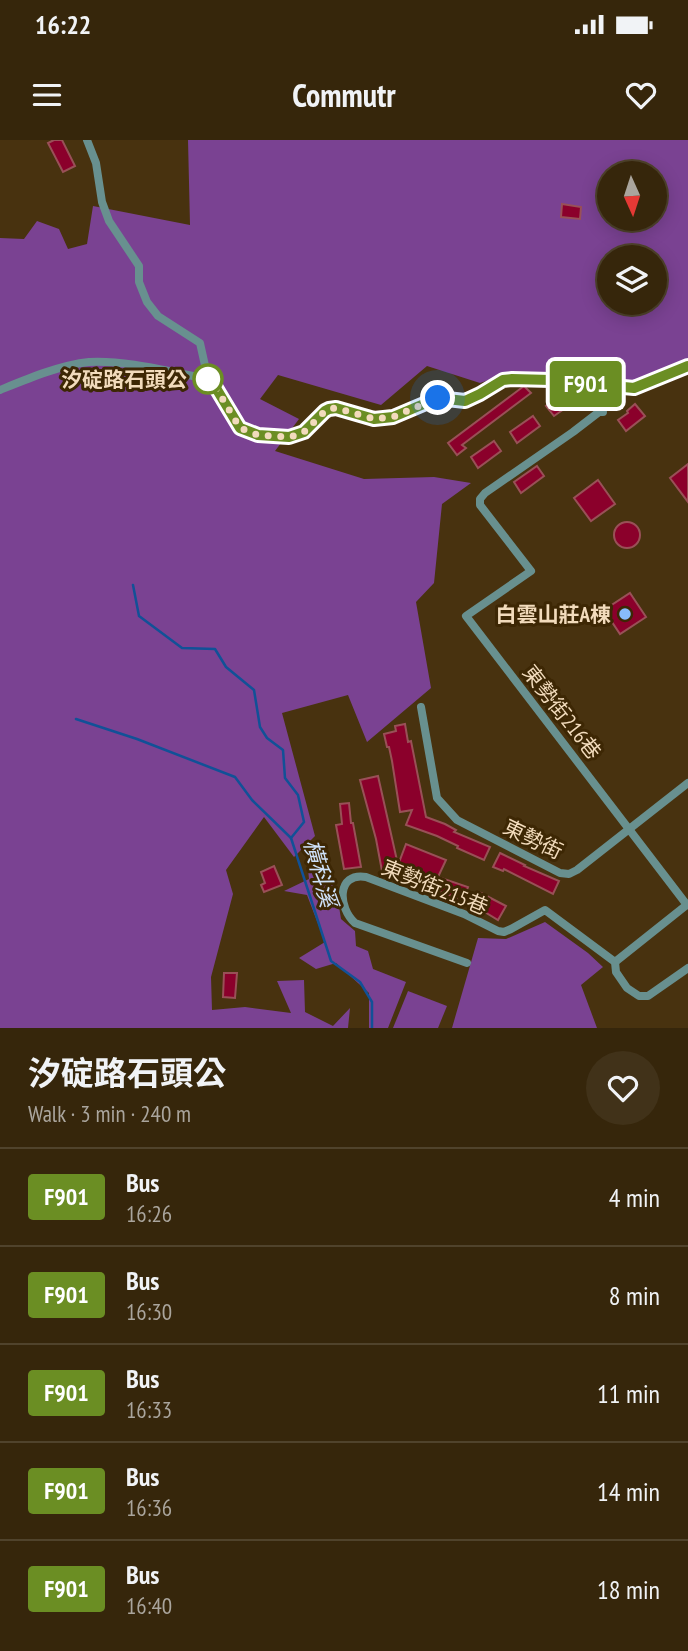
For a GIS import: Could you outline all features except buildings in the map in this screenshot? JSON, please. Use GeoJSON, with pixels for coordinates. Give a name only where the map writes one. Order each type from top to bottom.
{"type":"FeatureCollection","features":[{"type":"Feature","properties":{"kind":"street"},"geometry":{"type":"LineString","coordinates":[[87,140],[96,163],[108,221],[139,266],[139,282],[146,302],[159,316],[200,343],[208,379],[240,428],[258,435],[289,437],[304,432],[329,409],[336,408],[374,419],[393,417],[438,398],[465,401],[503,380],[551,380],[634,388],[688,366]]}},
{"type":"Feature","properties":{"kind":"street"},"geometry":{"type":"LineString","coordinates":[[0,390],[37,376],[88,362],[114,362],[208,379]]}},
{"type":"Feature","properties":{"kind":"street","name":"東勢街216巷"},"geometry":{"type":"LineString","coordinates":[[603,412],[599,412],[480,499],[480,505],[531,571],[466,616],[630,829]]}},
{"type":"Feature","properties":{"kind":"street","name":"東勢街"},"geometry":{"type":"LineString","coordinates":[[421,707],[438,798],[457,820],[560,873],[569,874],[577,870],[688,783]]}},
{"type":"Feature","properties":{"kind":"street"},"geometry":{"type":"LineString","coordinates":[[630,829],[687,904],[615,961],[616,972],[626,988],[639,996],[648,996],[688,968]]}},
{"type":"Feature","properties":{"kind":"street","name":"東勢街215巷"},"geometry":{"type":"LineString","coordinates":[[467,962],[355,923],[343,906],[347,882],[359,876],[366,877],[504,932],[545,910],[615,961]]}},
{"type":"Feature","properties":{"kind":"shaded area"},"geometry":{"type":"Polygon","coordinates":[[[188,140],[688,140],[688,359],[632,381],[563,371],[507,374],[480,383],[427,366],[381,405],[278,375],[260,399],[299,419],[275,451],[364,479],[434,477],[471,483],[442,504],[434,583],[416,602],[431,688],[367,742],[348,695],[282,713],[315,836],[294,857],[264,817],[226,870],[233,894],[211,977],[212,1010],[245,1007],[291,1013],[277,981],[304,980],[305,1012],[333,1026],[350,1008],[348,1028],[0,1028],[0,238],[24,239],[37,221],[59,229],[68,249],[87,244],[93,206],[190,225],[188,140]]]}},
{"type":"Feature","properties":{"kind":"shaded area"},"geometry":{"type":"Polygon","coordinates":[[[307,859],[319,870],[325,866],[335,882],[341,919],[355,931],[356,946],[368,951],[373,969],[406,982],[388,1028],[369,1028],[369,993],[336,963],[316,969],[299,958],[325,942],[307,895],[284,891],[309,879],[307,859]]]}},
{"type":"Feature","properties":{"kind":"shaded area"},"geometry":{"type":"Polygon","coordinates":[[[545,922],[603,967],[581,985],[597,1028],[452,1028],[478,938],[506,939],[545,922]]]}},
{"type":"Feature","properties":{"kind":"shaded area"},"geometry":{"type":"Polygon","coordinates":[[[408,991],[447,1006],[438,1028],[393,1028],[408,991]]]}},
{"type":"Feature","properties":{"kind":"waterway","name":"橫科溪"},"geometry":{"type":"LineString","coordinates":[[133,585],[139,616],[182,648],[215,649],[226,667],[254,690],[260,727],[267,738],[283,750],[285,778],[298,795],[304,822],[291,838],[331,961],[360,982],[372,1002],[372,1028]]}},
{"type":"Feature","properties":{"kind":"waterway"},"geometry":{"type":"LineString","coordinates":[[76,719],[137,739],[235,777],[252,800],[291,838]]}},
{"type":"Feature","properties":{"kind":"bus line","name":"F901"},"geometry":{"type":"LineString","coordinates":[[208,379],[240,428],[258,435],[289,437],[304,432],[329,409],[336,408],[374,419],[393,417],[438,398],[465,401],[503,380],[551,380],[634,388],[688,366]]}},
{"type":"Feature","properties":{"kind":"place","name":"汐碇路石頭公"},"geometry":{"type":"Point","coordinates":[208,379]}},
{"type":"Feature","properties":{"kind":"place","name":"白雲山莊A棟"},"geometry":{"type":"Point","coordinates":[625,614]}},
{"type":"Feature","properties":{"kind":"route"},"geometry":{"type":"LineString","coordinates":[[208,379],[240,428],[258,435],[298,435],[329,409],[336,408],[374,419],[393,417],[438,398]]}}]}
